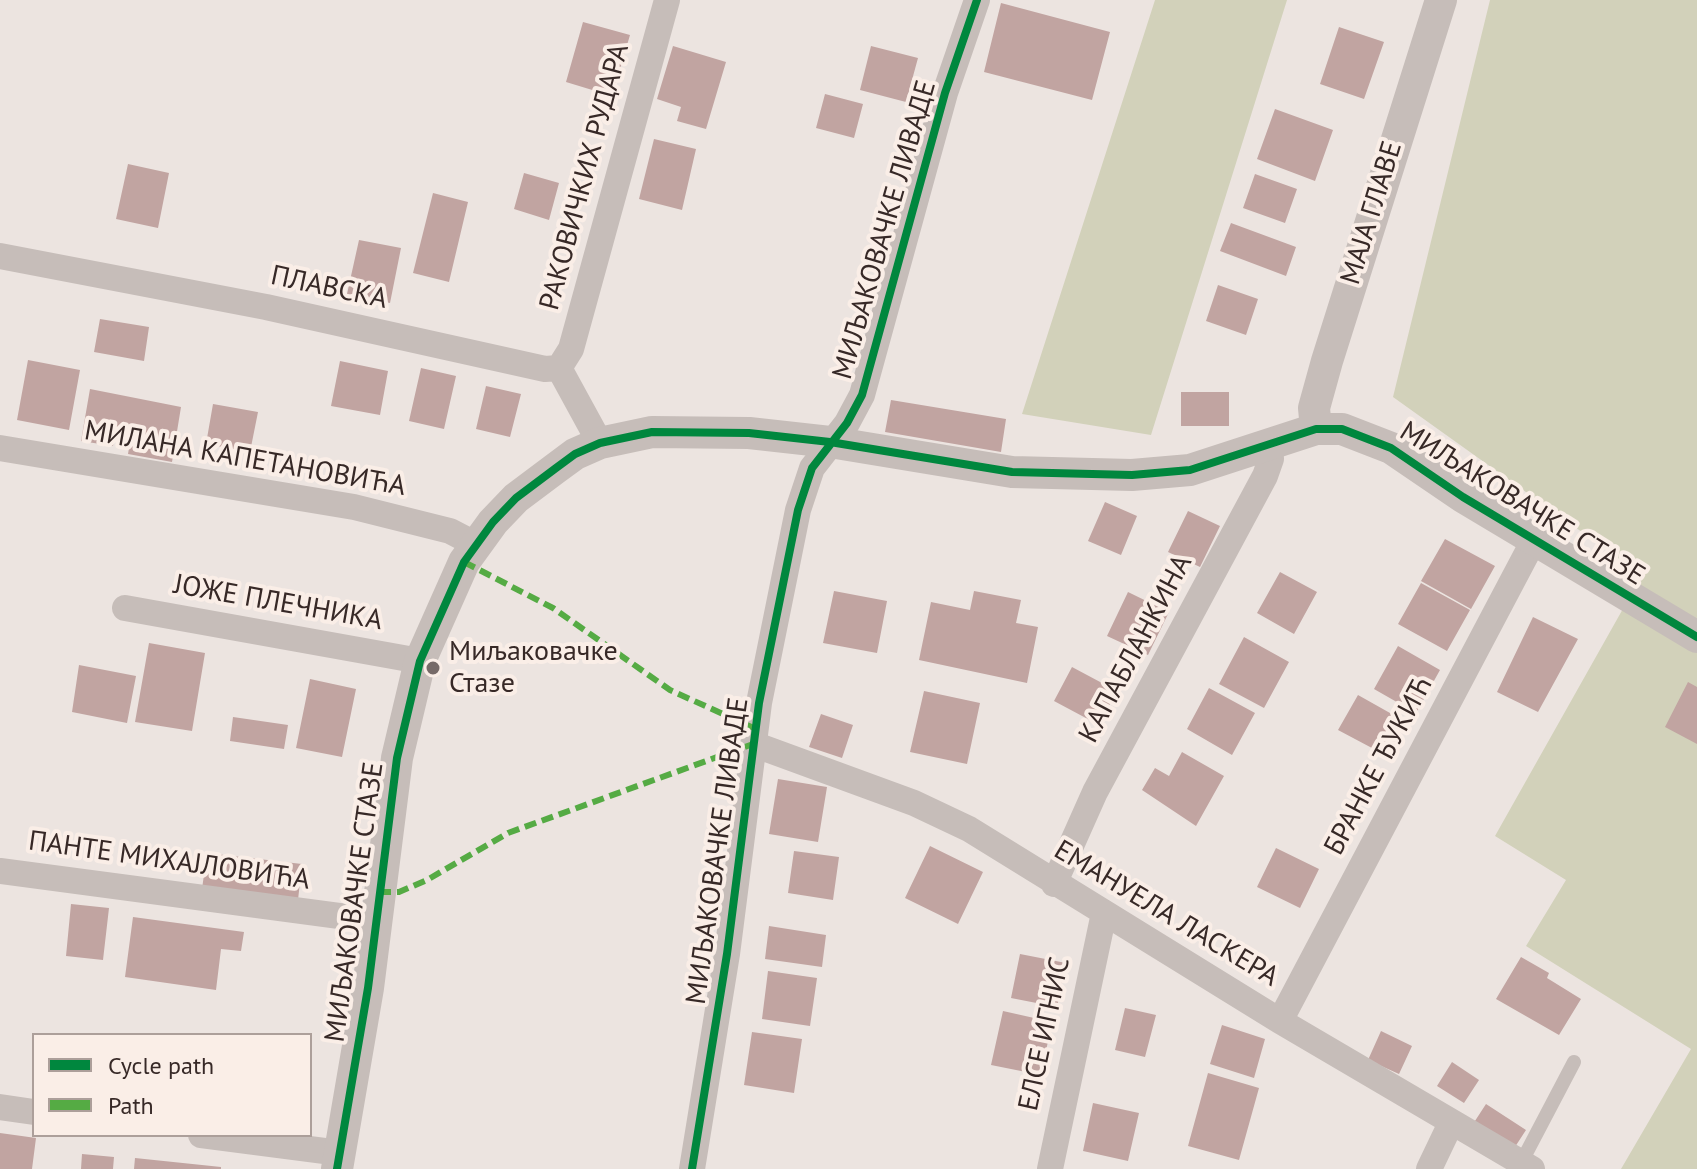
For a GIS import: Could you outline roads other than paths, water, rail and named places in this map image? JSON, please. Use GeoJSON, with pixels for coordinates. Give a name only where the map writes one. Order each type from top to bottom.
{"type":"FeatureCollection","features":[{"type":"Feature","properties":{"kind":"street","name":"РАКОВИЧКИХ РУДАРА"},"geometry":{"type":"LineString","coordinates":[[559,368],[571,349],[667,0]]}},
{"type":"Feature","properties":{"kind":"street","name":"МИЉАКОВАЧКЕ ЛИВАДЕ"},"geometry":{"type":"LineString","coordinates":[[692,1169],[727,954],[753,744],[798,510],[812,468],[847,423],[862,395],[923,170],[977,0]]}},
{"type":"Feature","properties":{"kind":"street","name":"МАЈА ГЛАВЕ"},"geometry":{"type":"LineString","coordinates":[[1316,429],[1313,417],[1317,396],[1387,164],[1441,0]]}},
{"type":"Feature","properties":{"kind":"street","name":"ПЛАВСКА"},"geometry":{"type":"LineString","coordinates":[[0,256],[266,307],[545,369],[559,368]]}},
{"type":"Feature","properties":{"kind":"street"},"geometry":{"type":"LineString","coordinates":[[559,368],[600,443]]}},
{"type":"Feature","properties":{"kind":"street","name":"МИЉАКОВАЧКЕ СТАЗЕ"},"geometry":{"type":"LineString","coordinates":[[339,1161],[377,921],[397,758],[420,661],[442,607],[475,544],[516,498],[575,454],[600,443],[652,432],[701,431],[830,442],[1012,472],[1132,475],[1190,470],[1316,429],[1342,429],[1391,448],[1534,540],[1697,637]]}},
{"type":"Feature","properties":{"kind":"street","name":"КАПАБЛАНКИНА"},"geometry":{"type":"LineString","coordinates":[[1054,884],[1095,792],[1265,476],[1271,459],[1270,445]]}},
{"type":"Feature","properties":{"kind":"street","name":"МИЛАНА КАПЕТАНОВИЋА"},"geometry":{"type":"LineString","coordinates":[[0,448],[354,507],[450,531],[475,544]]}},
{"type":"Feature","properties":{"kind":"street","name":"БРАНКЕ ЂУКИЋ"},"geometry":{"type":"LineString","coordinates":[[1280,1021],[1534,540]]}},
{"type":"Feature","properties":{"kind":"street","name":"ЈОЖЕ ПЛЕЧНИКА"},"geometry":{"type":"LineString","coordinates":[[125,608],[420,661]]}},
{"type":"Feature","properties":{"kind":"street","name":"ЕМАНУЕЛА ЛАСКЕРА"},"geometry":{"type":"LineString","coordinates":[[753,744],[935,812],[969,829],[1280,1021],[1527,1166]]}},
{"type":"Feature","properties":{"kind":"street","name":"ПАНТЕ МИХАЈЛОВИЋА"},"geometry":{"type":"LineString","coordinates":[[0,871],[377,921]]}},
{"type":"Feature","properties":{"kind":"street","name":"ЕЛСЕ ИГНИС"},"geometry":{"type":"LineString","coordinates":[[1050,1169],[1104,913]]}},
{"type":"Feature","properties":{"kind":"street"},"geometry":{"type":"LineString","coordinates":[[0,1107],[32,1112]]}},
{"type":"Feature","properties":{"kind":"street"},"geometry":{"type":"LineString","coordinates":[[1429,1169],[1451,1123]]}},
{"type":"Feature","properties":{"kind":"street"},"geometry":{"type":"LineString","coordinates":[[212,1137],[339,1161]]}},
{"type":"Feature","properties":{"kind":"lane"},"geometry":{"type":"LineString","coordinates":[[1527,1166],[1574,1062]]}},
{"type":"Feature","properties":{"kind":"place","name":"Миљаковачке Стазе"},"geometry":{"type":"Point","coordinates":[433,668]}}]}
